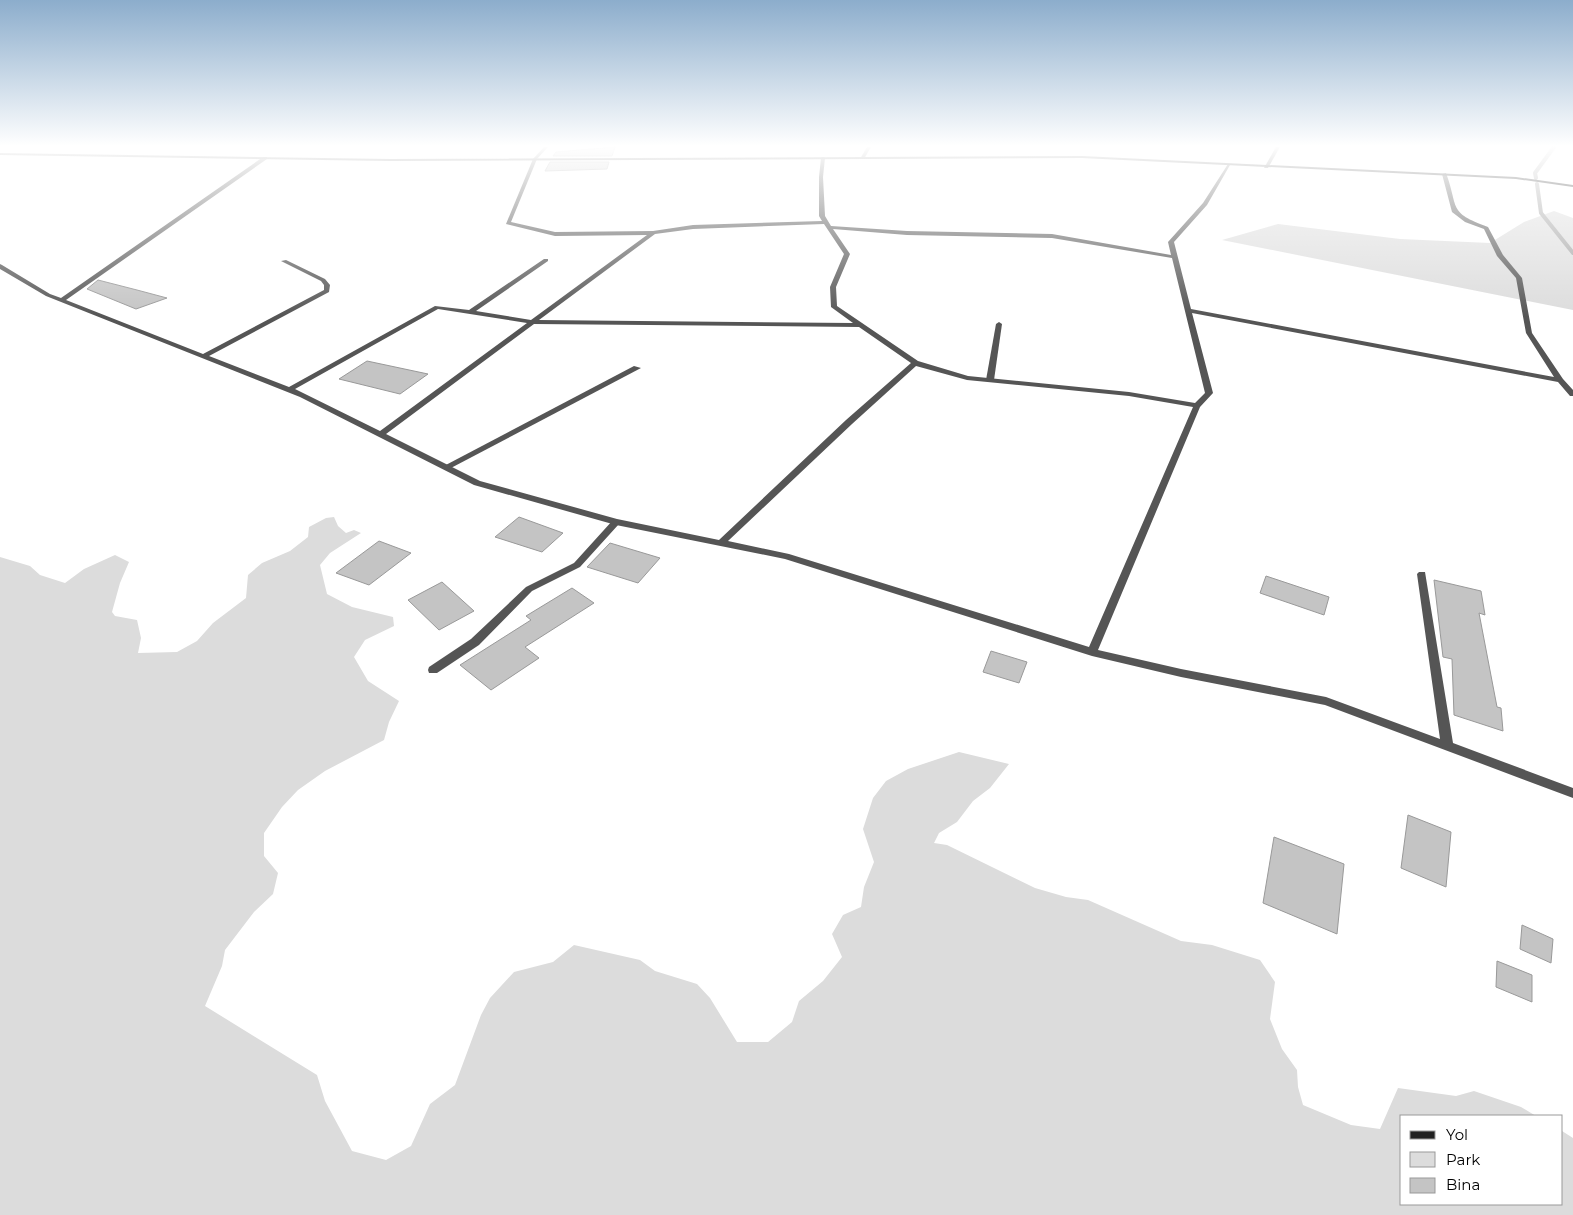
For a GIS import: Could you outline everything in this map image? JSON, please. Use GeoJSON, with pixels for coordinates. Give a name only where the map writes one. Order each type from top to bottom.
{"type":"FeatureCollection","features":[{"type":"Feature","properties":{"kind":"street"},"geometry":{"type":"LineString","coordinates":[[62,300],[200,204]]}},
{"type":"Feature","properties":{"kind":"street"},"geometry":{"type":"LineString","coordinates":[[516,204],[508,223],[555,234],[652,233],[693,227],[828,225],[933,234],[1052,236],[1174,257]]}},
{"type":"Feature","properties":{"kind":"street"},"geometry":{"type":"LineString","coordinates":[[822,204],[822,216],[847,254],[833,287],[834,308],[915,363],[967,378],[1129,394],[1197,406]]}},
{"type":"Feature","properties":{"kind":"street"},"geometry":{"type":"LineString","coordinates":[[1092,652],[1197,406],[1209,393],[1171,242],[1205,204]]}},
{"type":"Feature","properties":{"kind":"street"},"geometry":{"type":"LineString","coordinates":[[1452,204],[1454,211],[1467,221],[1486,228],[1500,256],[1519,278],[1529,333],[1560,380],[1573,394]]}},
{"type":"Feature","properties":{"kind":"street"},"geometry":{"type":"LineString","coordinates":[[380,434],[652,233]]}},
{"type":"Feature","properties":{"kind":"street"},"geometry":{"type":"LineString","coordinates":[[470,312],[546,260]]}},
{"type":"Feature","properties":{"kind":"street"},"geometry":{"type":"LineString","coordinates":[[204,356],[327,291],[327,285],[323,280],[284,261]]}},
{"type":"Feature","properties":{"kind":"street"},"geometry":{"type":"LineString","coordinates":[[0,266],[48,295],[289,390],[477,483],[616,522],[786,556],[1092,652],[1181,673],[1326,701],[1573,793]]}},
{"type":"Feature","properties":{"kind":"street"},"geometry":{"type":"LineString","coordinates":[[289,390],[437,307],[533,322],[860,325]]}},
{"type":"Feature","properties":{"kind":"street"},"geometry":{"type":"LineString","coordinates":[[1190,312],[1560,380]]}},
{"type":"Feature","properties":{"kind":"street"},"geometry":{"type":"LineString","coordinates":[[990,380],[998,324]]}},
{"type":"Feature","properties":{"kind":"street"},"geometry":{"type":"LineString","coordinates":[[721,542],[915,363]]}},
{"type":"Feature","properties":{"kind":"street"},"geometry":{"type":"LineString","coordinates":[[446,467],[637,368]]}},
{"type":"Feature","properties":{"kind":"street"},"geometry":{"type":"LineString","coordinates":[[433,670],[475,642],[529,589],[578,565],[616,522]]}},
{"type":"Feature","properties":{"kind":"street"},"geometry":{"type":"LineString","coordinates":[[1422,574],[1446,745]]}},
{"type":"Feature","properties":{"kind":"green space"},"geometry":{"type":"Polygon","coordinates":[[[1554,211],[1573,218],[1573,310],[1222,240],[1278,224],[1400,239],[1490,243],[1524,222],[1554,211]]]}},
{"type":"Feature","properties":{"kind":"green space"},"geometry":{"type":"Polygon","coordinates":[[[334,517],[338,526],[346,533],[354,530],[361,533],[330,553],[320,565],[327,594],[352,607],[393,617],[394,626],[365,640],[354,657],[368,681],[399,701],[389,722],[384,740],[325,771],[298,790],[282,807],[264,833],[264,856],[278,873],[273,894],[254,912],[225,950],[222,966],[205,1006],[317,1075],[325,1101],[352,1151],[386,1160],[411,1146],[430,1104],[455,1085],[481,1015],[490,998],[514,972],[553,962],[574,945],[640,960],[655,971],[697,984],[710,998],[737,1042],[768,1042],[792,1022],[799,1001],[823,981],[842,957],[832,934],[843,915],[861,907],[864,887],[874,862],[863,829],[873,798],[886,781],[908,769],[959,752],[1009,764],[990,788],[973,801],[957,822],[939,833],[934,843],[947,845],[1035,888],[1066,897],[1088,900],[1181,941],[1212,945],[1260,960],[1275,982],[1270,1019],[1282,1049],[1297,1070],[1298,1087],[1303,1105],[1351,1125],[1380,1129],[1398,1088],[1456,1096],[1474,1091],[1521,1107],[1534,1115],[1400,1115],[1400,1205],[1563,1205],[1563,1132],[1573,1138],[1573,1215],[0,1215],[0,557],[30,566],[40,575],[65,583],[84,569],[115,555],[129,562],[120,583],[112,612],[115,616],[137,620],[141,638],[138,653],[177,652],[197,641],[213,623],[246,598],[248,575],[262,563],[290,551],[308,537],[309,527],[326,518],[334,517]]]}},
{"type":"Feature","properties":{"kind":"building"},"geometry":{"type":"Polygon","coordinates":[[[98,280],[167,298],[136,309],[87,289],[98,280]]]}},
{"type":"Feature","properties":{"kind":"building"},"geometry":{"type":"Polygon","coordinates":[[[367,361],[428,374],[400,394],[339,379],[367,361]]]}},
{"type":"Feature","properties":{"kind":"building"},"geometry":{"type":"Polygon","coordinates":[[[519,517],[563,533],[542,552],[495,537],[519,517]]]}},
{"type":"Feature","properties":{"kind":"building"},"geometry":{"type":"Polygon","coordinates":[[[379,541],[411,553],[369,585],[336,573],[379,541]]]}},
{"type":"Feature","properties":{"kind":"building"},"geometry":{"type":"Polygon","coordinates":[[[610,543],[660,558],[638,583],[587,567],[610,543]]]}},
{"type":"Feature","properties":{"kind":"building"},"geometry":{"type":"Polygon","coordinates":[[[1266,576],[1329,597],[1324,615],[1260,593],[1266,576]]]}},
{"type":"Feature","properties":{"kind":"building"},"geometry":{"type":"Polygon","coordinates":[[[1434,580],[1481,591],[1485,615],[1479,613],[1497,707],[1501,708],[1503,731],[1454,715],[1452,659],[1443,657],[1434,580]]]}},
{"type":"Feature","properties":{"kind":"building"},"geometry":{"type":"Polygon","coordinates":[[[442,582],[474,611],[439,630],[408,600],[442,582]]]}},
{"type":"Feature","properties":{"kind":"building"},"geometry":{"type":"Polygon","coordinates":[[[572,588],[594,603],[525,647],[539,658],[491,690],[460,665],[531,620],[526,616],[572,588]]]}},
{"type":"Feature","properties":{"kind":"building"},"geometry":{"type":"Polygon","coordinates":[[[991,651],[1027,662],[1019,683],[983,672],[991,651]]]}},
{"type":"Feature","properties":{"kind":"building"},"geometry":{"type":"Polygon","coordinates":[[[1408,815],[1451,832],[1446,887],[1401,868],[1408,815]]]}},
{"type":"Feature","properties":{"kind":"building"},"geometry":{"type":"Polygon","coordinates":[[[1274,837],[1344,864],[1337,934],[1263,903],[1274,837]]]}},
{"type":"Feature","properties":{"kind":"building"},"geometry":{"type":"Polygon","coordinates":[[[1522,925],[1553,939],[1551,963],[1520,949],[1522,925]]]}},
{"type":"Feature","properties":{"kind":"building"},"geometry":{"type":"Polygon","coordinates":[[[1497,961],[1532,975],[1532,1002],[1496,987],[1497,961]]]}},
{"type":"Feature","properties":{"kind":"waterway"},"geometry":{"type":"LineString","coordinates":[[1540,204],[1541,213],[1573,253]]}}]}
